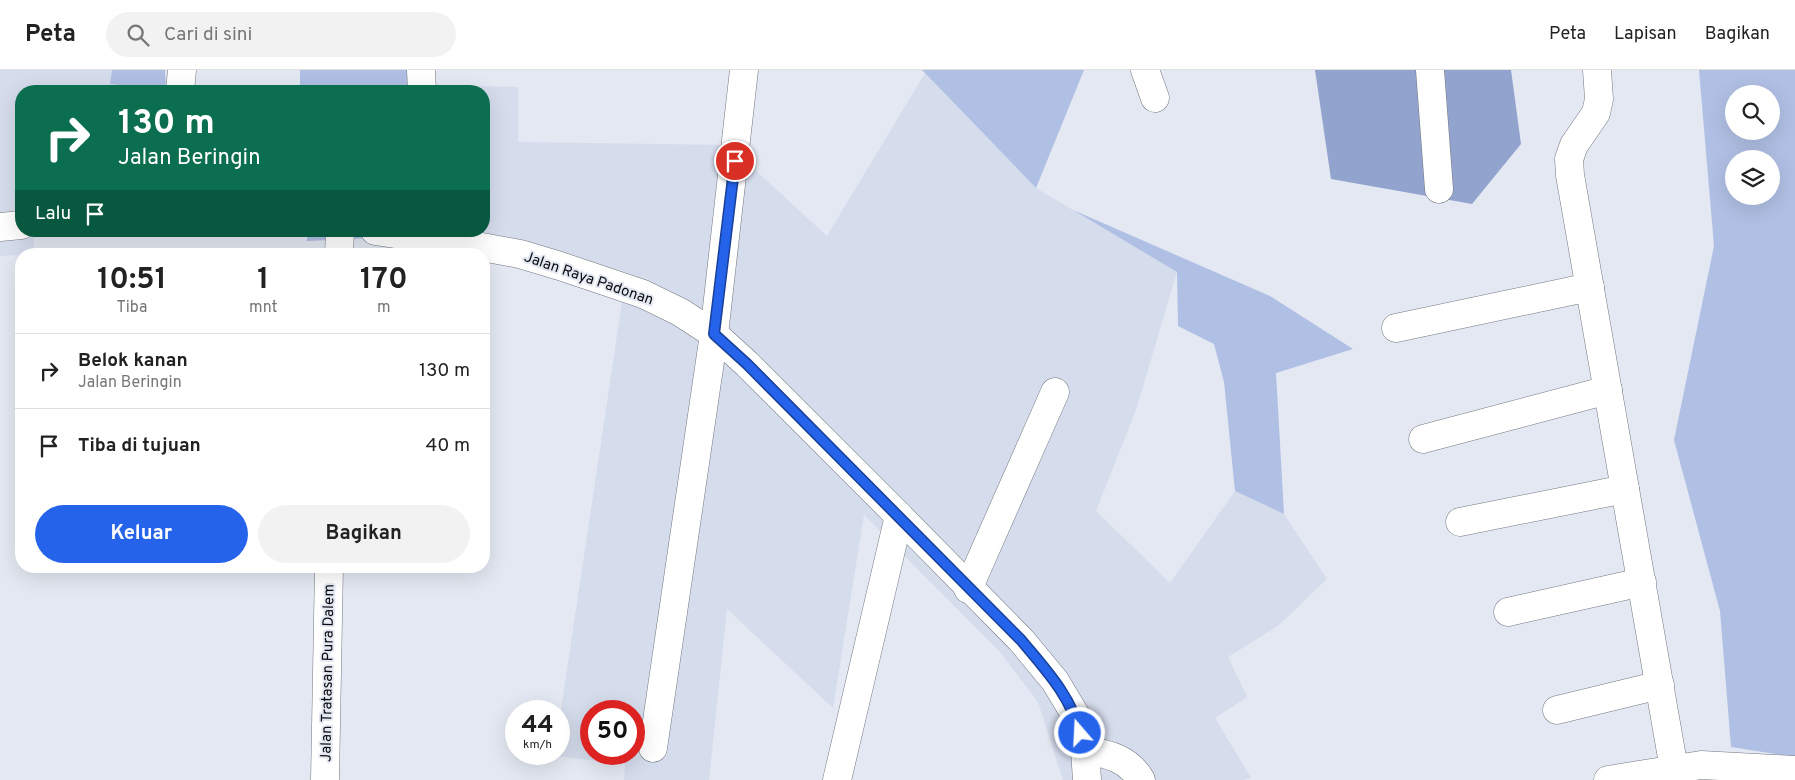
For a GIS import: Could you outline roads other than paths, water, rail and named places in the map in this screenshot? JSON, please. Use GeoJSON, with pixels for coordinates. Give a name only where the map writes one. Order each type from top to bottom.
{"type":"FeatureCollection","features":[{"type":"Feature","properties":{"kind":"street"},"geometry":{"type":"LineString","coordinates":[[181,85],[182,70]]}},
{"type":"Feature","properties":{"kind":"street"},"geometry":{"type":"LineString","coordinates":[[421,70],[422,85]]}},
{"type":"Feature","properties":{"kind":"street"},"geometry":{"type":"LineString","coordinates":[[653,748],[714,334],[744,70]]}},
{"type":"Feature","properties":{"kind":"street"},"geometry":{"type":"LineString","coordinates":[[1145,70],[1155,98]]}},
{"type":"Feature","properties":{"kind":"street"},"geometry":{"type":"LineString","coordinates":[[1430,70],[1439,189]]}},
{"type":"Feature","properties":{"kind":"street"},"geometry":{"type":"LineString","coordinates":[[1597,70],[1599,99],[1596,113],[1574,145],[1569,159],[1674,769]]}},
{"type":"Feature","properties":{"kind":"street"},"geometry":{"type":"LineString","coordinates":[[0,226],[15,225]]}},
{"type":"Feature","properties":{"kind":"street","name":"Jalan Raya Padonan"},"geometry":{"type":"LineString","coordinates":[[433,237],[501,250],[560,266],[643,294],[680,312],[714,334],[747,364],[899,516],[968,589],[1021,640],[1055,681],[1076,716],[1085,750],[1087,780]]}},
{"type":"Feature","properties":{"kind":"street"},"geometry":{"type":"LineString","coordinates":[[1396,328],[1590,288]]}},
{"type":"Feature","properties":{"kind":"street"},"geometry":{"type":"LineString","coordinates":[[1423,439],[1608,390]]}},
{"type":"Feature","properties":{"kind":"street"},"geometry":{"type":"LineString","coordinates":[[968,589],[1054,392]]}},
{"type":"Feature","properties":{"kind":"street"},"geometry":{"type":"LineString","coordinates":[[1460,522],[1625,489]]}},
{"type":"Feature","properties":{"kind":"street"},"geometry":{"type":"LineString","coordinates":[[837,780],[899,516]]}},
{"type":"Feature","properties":{"kind":"street","name":"Jalan Tratasan Pura Dalem"},"geometry":{"type":"LineString","coordinates":[[325,780],[329,573]]}},
{"type":"Feature","properties":{"kind":"street"},"geometry":{"type":"LineString","coordinates":[[1508,612],[1642,582]]}},
{"type":"Feature","properties":{"kind":"street"},"geometry":{"type":"LineString","coordinates":[[1557,710],[1660,685]]}},
{"type":"Feature","properties":{"kind":"street"},"geometry":{"type":"LineString","coordinates":[[1085,750],[1106,753],[1123,760],[1141,780]]}},
{"type":"Feature","properties":{"kind":"street"},"geometry":{"type":"LineString","coordinates":[[1608,780],[1674,769],[1701,773],[1795,770]]}}]}
